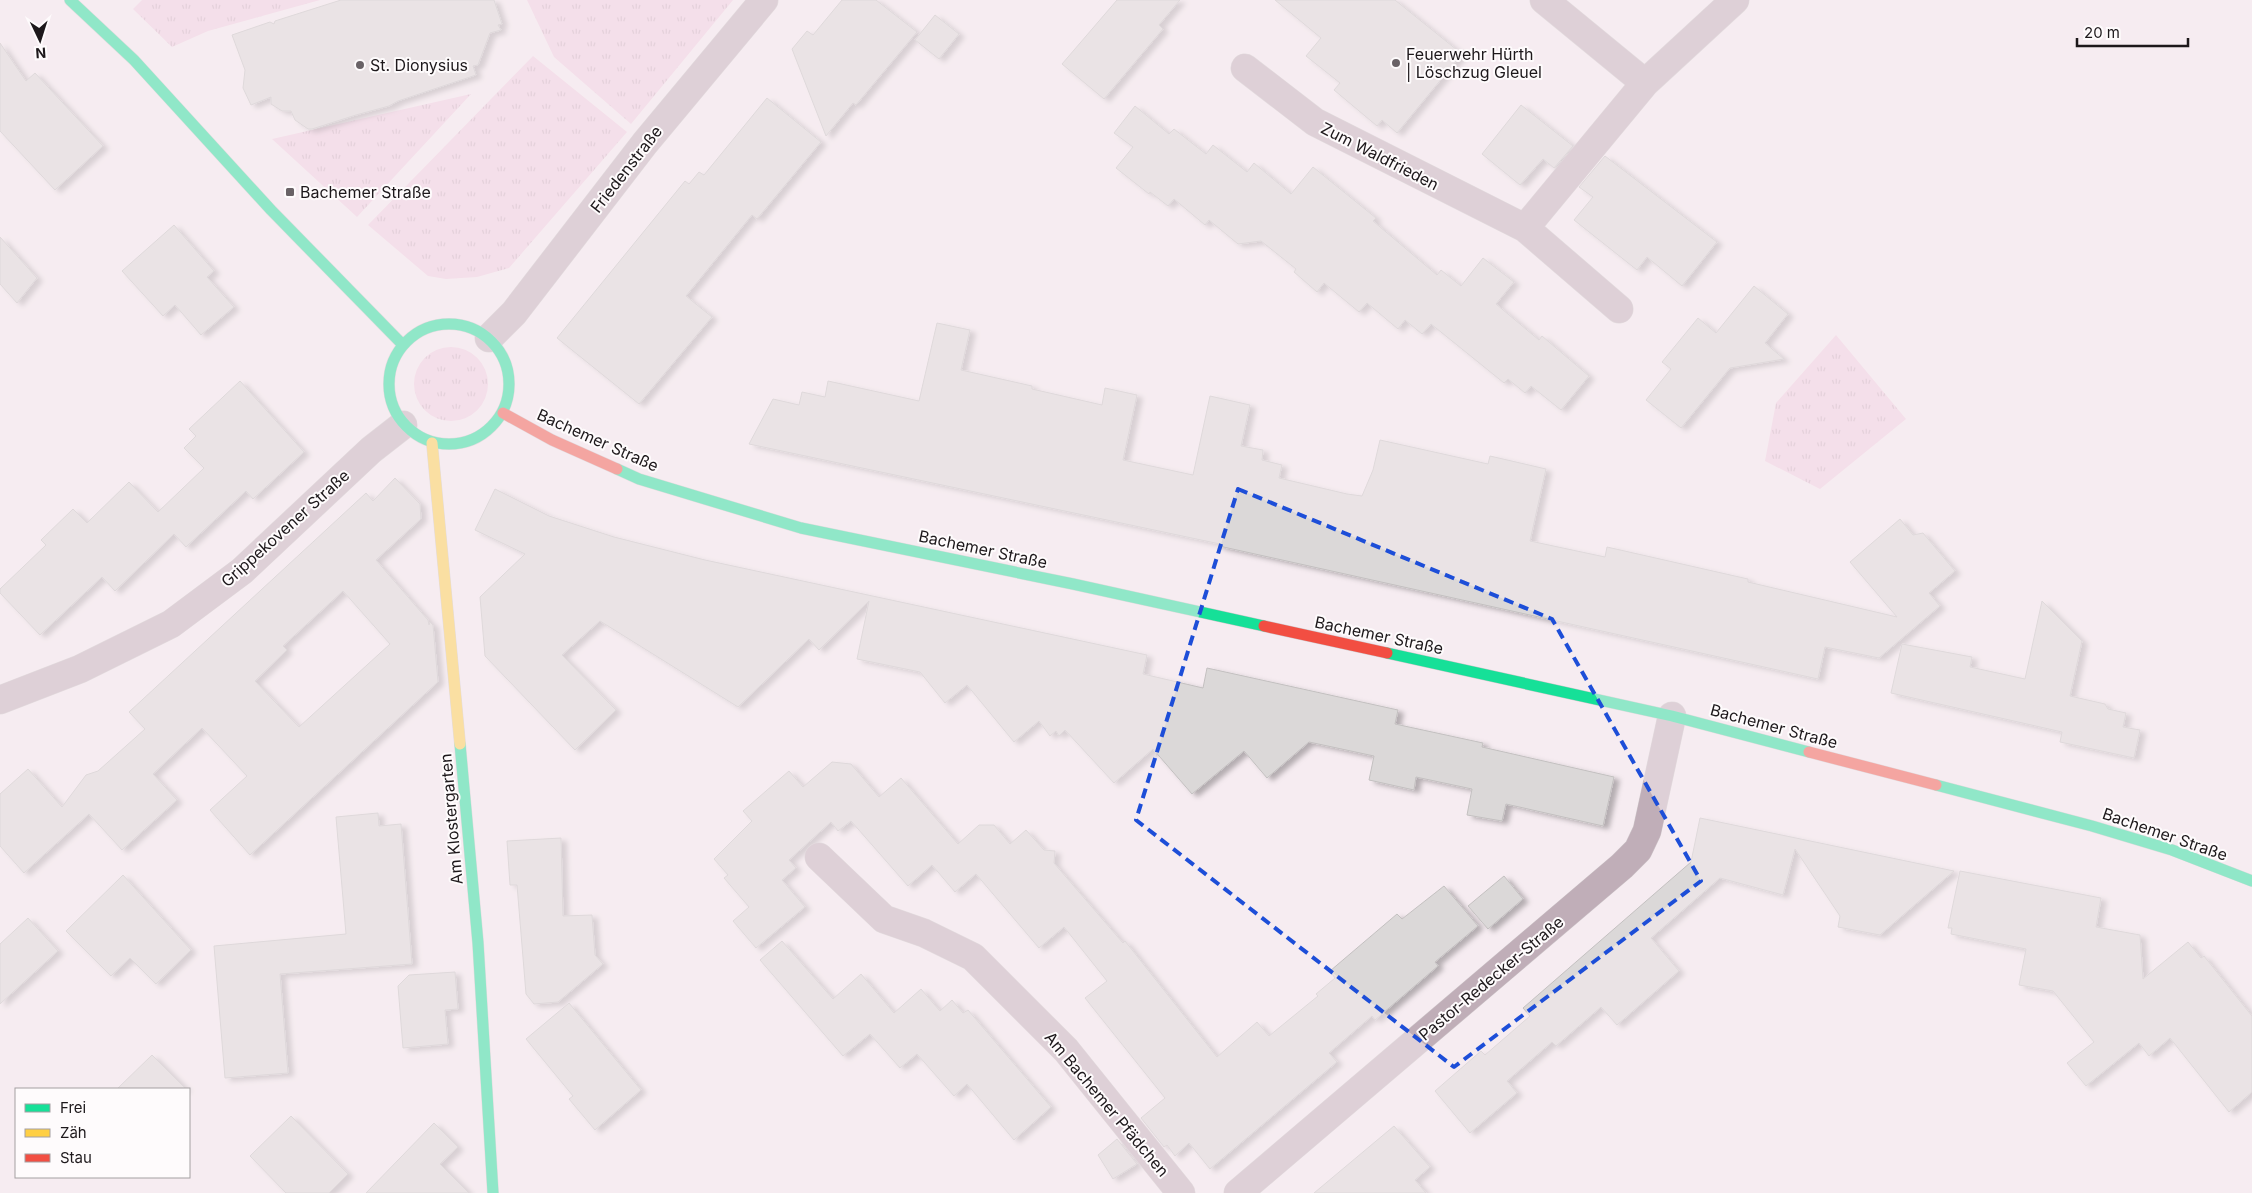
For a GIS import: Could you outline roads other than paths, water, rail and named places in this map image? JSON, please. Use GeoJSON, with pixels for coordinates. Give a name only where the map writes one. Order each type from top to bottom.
{"type":"FeatureCollection","features":[{"type":"Feature","properties":{"kind":"street"},"geometry":{"type":"LineString","coordinates":[[70,0],[134,60],[271,210],[403,345]]}},
{"type":"Feature","properties":{"kind":"street","name":"Friedenstraße"},"geometry":{"type":"LineString","coordinates":[[489,338],[514,313],[645,143],[764,0]]}},
{"type":"Feature","properties":{"kind":"street"},"geometry":{"type":"LineString","coordinates":[[1544,0],[1645,83]]}},
{"type":"Feature","properties":{"kind":"street"},"geometry":{"type":"LineString","coordinates":[[1525,228],[1645,83],[1735,0]]}},
{"type":"Feature","properties":{"kind":"street","name":"Zum Waldfrieden"},"geometry":{"type":"LineString","coordinates":[[1245,68],[1314,122],[1525,228],[1619,309]]}},
{"type":"Feature","properties":{"kind":"street"},"geometry":{"type":"LineString","coordinates":[[439,324],[471,327],[489,338],[504,358],[510,378],[509,393],[503,414],[495,425],[479,438],[454,445],[432,443],[403,425],[392,407],[388,386],[394,357],[403,345],[419,331],[439,324]]}},
{"type":"Feature","properties":{"kind":"street","name":"Bachemer Straße"},"geometry":{"type":"LineString","coordinates":[[503,414],[552,440],[639,479],[801,528],[1073,584],[1672,716],[2092,826],[2172,850],[2252,881]]}},
{"type":"Feature","properties":{"kind":"street","name":"Grippekovener Straße"},"geometry":{"type":"LineString","coordinates":[[0,700],[80,669],[171,624],[242,571],[371,450],[403,425]]}},
{"type":"Feature","properties":{"kind":"street","name":"Am Klostergarten"},"geometry":{"type":"LineString","coordinates":[[432,443],[478,943],[493,1193]]}},
{"type":"Feature","properties":{"kind":"street","name":"Pastor-Redecker-Straße"},"geometry":{"type":"LineString","coordinates":[[1238,1193],[1622,866],[1638,850],[1647,831],[1672,716]]}},
{"type":"Feature","properties":{"kind":"street","name":"Am Bachemer Pfädchen"},"geometry":{"type":"LineString","coordinates":[[819,857],[884,919],[924,933],[973,957],[1066,1050],[1182,1193]]}},
{"type":"Feature","properties":{"kind":"place","name":"Feuerwehr Hürth | Löschzug Gleuel"},"geometry":{"type":"Point","coordinates":[1396,63]}},
{"type":"Feature","properties":{"kind":"place","name":"St. Dionysius"},"geometry":{"type":"Point","coordinates":[360,65]}},
{"type":"Feature","properties":{"kind":"place","name":"Bachemer Straße"},"geometry":{"type":"Point","coordinates":[290,192]}}]}
